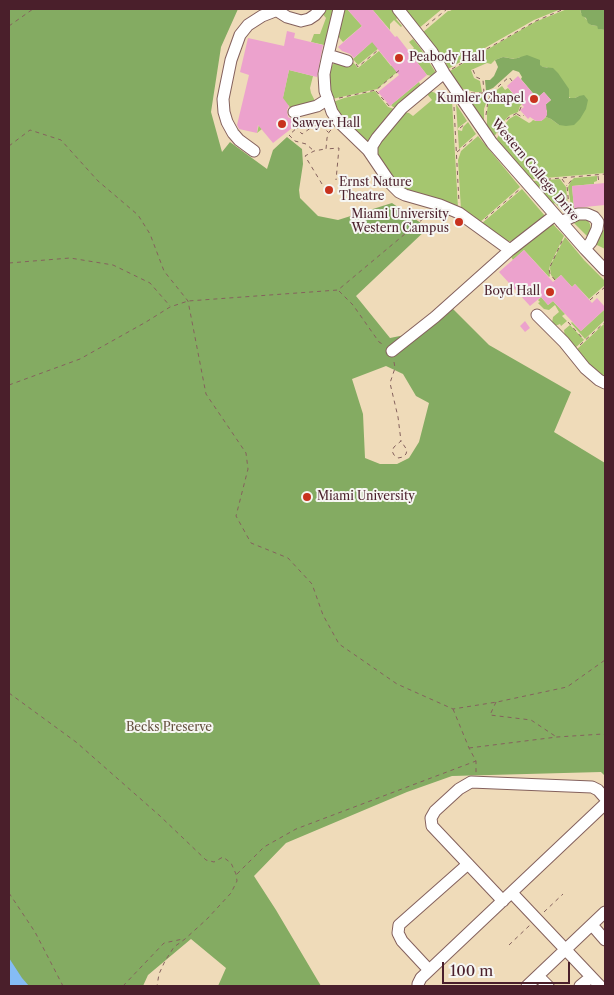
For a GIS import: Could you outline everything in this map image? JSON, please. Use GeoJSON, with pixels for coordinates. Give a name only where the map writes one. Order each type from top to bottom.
{"type":"FeatureCollection","features":[{"type":"Feature","properties":{"kind":"street"},"geometry":{"type":"LineString","coordinates":[[254,151],[232,133],[224,112],[223,99],[231,60],[240,36],[248,25],[262,16],[278,10],[287,17],[301,21],[315,16],[320,9]]}},
{"type":"Feature","properties":{"kind":"street"},"geometry":{"type":"LineString","coordinates":[[339,9],[324,74],[325,91],[332,112],[339,122],[372,154],[391,184],[399,192],[459,213],[477,226],[509,255]]}},
{"type":"Feature","properties":{"kind":"street","name":"Western College Drive"},"geometry":{"type":"LineString","coordinates":[[398,9],[432,52],[444,73],[492,143],[559,216],[585,249],[605,270]]}},
{"type":"Feature","properties":{"kind":"street"},"geometry":{"type":"LineString","coordinates":[[328,55],[347,62]]}},
{"type":"Feature","properties":{"kind":"street"},"geometry":{"type":"LineString","coordinates":[[372,154],[372,146],[377,138],[402,108],[444,73]]}},
{"type":"Feature","properties":{"kind":"street"},"geometry":{"type":"LineString","coordinates":[[294,112],[317,106],[328,100]]}},
{"type":"Feature","properties":{"kind":"street"},"geometry":{"type":"LineString","coordinates":[[392,351],[559,216],[587,214],[594,217],[598,222],[597,229],[585,249]]}},
{"type":"Feature","properties":{"kind":"street"},"geometry":{"type":"LineString","coordinates":[[537,315],[564,342],[585,368],[605,383]]}},
{"type":"Feature","properties":{"kind":"street"},"geometry":{"type":"LineString","coordinates":[[502,901],[432,826],[432,818],[435,811],[459,789],[472,782],[592,787],[598,790],[605,798]]}},
{"type":"Feature","properties":{"kind":"street"},"geometry":{"type":"LineString","coordinates":[[418,986],[421,978],[429,970],[605,804]]}},
{"type":"Feature","properties":{"kind":"street"},"geometry":{"type":"LineString","coordinates":[[429,970],[402,941],[398,933],[399,925],[468,864]]}},
{"type":"Feature","properties":{"kind":"street"},"geometry":{"type":"LineString","coordinates":[[512,893],[600,986]]}},
{"type":"Feature","properties":{"kind":"street"},"geometry":{"type":"LineString","coordinates":[[527,986],[605,912]]}},
{"type":"Feature","properties":{"kind":"street"},"geometry":{"type":"LineString","coordinates":[[592,925],[605,940]]}},
{"type":"Feature","properties":{"kind":"street"},"geometry":{"type":"LineString","coordinates":[[538,976],[548,986]]}},
{"type":"Feature","properties":{"kind":"street"},"geometry":{"type":"LineString","coordinates":[[580,986],[591,977]]}},
{"type":"Feature","properties":{"kind":"path"},"geometry":{"type":"LineString","coordinates":[[9,26],[33,9]]}},
{"type":"Feature","properties":{"kind":"path"},"geometry":{"type":"LineString","coordinates":[[418,34],[446,9]]}},
{"type":"Feature","properties":{"kind":"path"},"geometry":{"type":"LineString","coordinates":[[444,73],[536,21],[564,9]]}},
{"type":"Feature","properties":{"kind":"path"},"geometry":{"type":"LineString","coordinates":[[347,62],[352,58],[358,66],[378,50]]}},
{"type":"Feature","properties":{"kind":"path"},"geometry":{"type":"LineString","coordinates":[[328,100],[376,90],[402,68]]}},
{"type":"Feature","properties":{"kind":"path"},"geometry":{"type":"LineString","coordinates":[[473,70],[476,77],[482,80],[484,94]]}},
{"type":"Feature","properties":{"kind":"path"},"geometry":{"type":"LineString","coordinates":[[486,119],[488,101],[492,92],[509,77],[512,81]]}},
{"type":"Feature","properties":{"kind":"path"},"geometry":{"type":"LineString","coordinates":[[425,88],[453,99],[459,213]]}},
{"type":"Feature","properties":{"kind":"path"},"geometry":{"type":"LineString","coordinates":[[469,92],[484,94],[492,92]]}},
{"type":"Feature","properties":{"kind":"path"},"geometry":{"type":"LineString","coordinates":[[492,143],[508,118],[519,112],[523,105]]}},
{"type":"Feature","properties":{"kind":"path"},"geometry":{"type":"LineString","coordinates":[[516,114],[522,117],[524,115]]}},
{"type":"Feature","properties":{"kind":"path"},"geometry":{"type":"LineString","coordinates":[[310,116],[289,135],[295,141],[306,144],[314,151]]}},
{"type":"Feature","properties":{"kind":"path"},"geometry":{"type":"LineString","coordinates":[[460,128],[469,121]]}},
{"type":"Feature","properties":{"kind":"path"},"geometry":{"type":"LineString","coordinates":[[326,149],[329,132],[339,122]]}},
{"type":"Feature","properties":{"kind":"path"},"geometry":{"type":"LineString","coordinates":[[296,127],[302,134],[313,126],[320,126],[329,132]]}},
{"type":"Feature","properties":{"kind":"path"},"geometry":{"type":"LineString","coordinates":[[9,146],[30,130],[61,140],[98,180],[138,215],[150,234],[164,271],[188,301],[206,394],[246,453],[248,469],[236,516],[252,543],[288,558],[312,584],[323,615],[339,644],[397,684],[453,709],[497,702],[566,687],[605,660]]}},
{"type":"Feature","properties":{"kind":"path"},"geometry":{"type":"LineString","coordinates":[[456,153],[478,134]]}},
{"type":"Feature","properties":{"kind":"path"},"geometry":{"type":"LineString","coordinates":[[322,184],[305,156],[314,151],[339,148],[336,180]]}},
{"type":"Feature","properties":{"kind":"path"},"geometry":{"type":"LineString","coordinates":[[537,180],[605,174]]}},
{"type":"Feature","properties":{"kind":"path"},"geometry":{"type":"LineString","coordinates":[[598,175],[599,184]]}},
{"type":"Feature","properties":{"kind":"path"},"geometry":{"type":"LineString","coordinates":[[559,216],[567,186],[574,177]]}},
{"type":"Feature","properties":{"kind":"path"},"geometry":{"type":"LineString","coordinates":[[561,178],[567,186]]}},
{"type":"Feature","properties":{"kind":"path"},"geometry":{"type":"LineString","coordinates":[[477,226],[523,187]]}},
{"type":"Feature","properties":{"kind":"path"},"geometry":{"type":"LineString","coordinates":[[9,385],[80,359],[146,322],[170,306],[188,301],[338,290],[440,205]]}},
{"type":"Feature","properties":{"kind":"path"},"geometry":{"type":"LineString","coordinates":[[555,280],[550,274],[549,269],[565,236]]}},
{"type":"Feature","properties":{"kind":"path"},"geometry":{"type":"LineString","coordinates":[[9,263],[70,258],[113,265],[150,283],[170,306]]}},
{"type":"Feature","properties":{"kind":"path"},"geometry":{"type":"LineString","coordinates":[[590,300],[605,287]]}},
{"type":"Feature","properties":{"kind":"path"},"geometry":{"type":"LineString","coordinates":[[338,290],[353,305],[379,342],[392,351],[395,368],[390,382],[401,440],[407,450],[403,457],[398,458],[394,456],[392,451],[394,446],[401,440]]}},
{"type":"Feature","properties":{"kind":"path"},"geometry":{"type":"LineString","coordinates":[[600,292],[605,292]]}},
{"type":"Feature","properties":{"kind":"path"},"geometry":{"type":"LineString","coordinates":[[568,322],[585,340]]}},
{"type":"Feature","properties":{"kind":"path"},"geometry":{"type":"LineString","coordinates":[[572,352],[605,322]]}},
{"type":"Feature","properties":{"kind":"path"},"geometry":{"type":"LineString","coordinates":[[9,693],[76,742],[160,816],[206,860],[214,862],[223,857],[231,863],[237,881],[231,893],[207,919],[174,947],[159,974],[157,986]]}},
{"type":"Feature","properties":{"kind":"path"},"geometry":{"type":"LineString","coordinates":[[497,702],[490,715],[531,720],[557,737]]}},
{"type":"Feature","properties":{"kind":"path"},"geometry":{"type":"LineString","coordinates":[[453,709],[476,761],[476,783]]}},
{"type":"Feature","properties":{"kind":"path"},"geometry":{"type":"LineString","coordinates":[[469,748],[557,737],[603,734],[605,736]]}},
{"type":"Feature","properties":{"kind":"path"},"geometry":{"type":"LineString","coordinates":[[236,874],[264,848],[296,829],[476,761]]}},
{"type":"Feature","properties":{"kind":"path"},"geometry":{"type":"LineString","coordinates":[[9,893],[35,932],[63,986]]}},
{"type":"Feature","properties":{"kind":"path"},"geometry":{"type":"LineString","coordinates":[[123,986],[164,943],[185,939]]}},
{"type":"Feature","properties":{"kind":"green space","name":"Miami University"},"geometry":{"type":"Polygon","coordinates":[[[9,9],[238,9],[221,47],[211,112],[222,152],[230,142],[267,169],[273,150],[287,137],[302,149],[303,164],[299,190],[300,198],[318,216],[338,220],[392,203],[428,228],[356,296],[390,338],[420,332],[450,306],[489,345],[571,392],[554,432],[605,463],[605,776],[601,772],[452,776],[407,792],[286,843],[254,876],[321,986],[218,986],[226,968],[191,939],[148,975],[143,986],[9,986],[9,9]],[[386,366],[352,379],[363,414],[365,458],[380,464],[397,464],[409,458],[419,442],[429,403],[416,396],[403,374],[386,366]]]}},
{"type":"Feature","properties":{"kind":"green space"},"geometry":{"type":"Polygon","coordinates":[[[324,9],[336,9],[320,73],[318,74],[324,45],[311,42],[314,34],[320,34],[326,18],[321,12],[324,9]]]}},
{"type":"Feature","properties":{"kind":"green space"},"geometry":{"type":"Polygon","coordinates":[[[343,9],[347,9],[362,26],[343,42],[338,36],[343,9]]]}},
{"type":"Feature","properties":{"kind":"green space"},"geometry":{"type":"Polygon","coordinates":[[[372,9],[392,9],[399,17],[396,19],[402,26],[394,20],[390,24],[390,30],[372,9]]]}},
{"type":"Feature","properties":{"kind":"green space"},"geometry":{"type":"Polygon","coordinates":[[[403,9],[442,9],[418,29],[403,9]]]}},
{"type":"Feature","properties":{"kind":"green space"},"geometry":{"type":"Polygon","coordinates":[[[453,9],[561,9],[534,20],[447,69],[447,65],[422,33],[453,9]]]}},
{"type":"Feature","properties":{"kind":"green space"},"geometry":{"type":"Polygon","coordinates":[[[567,9],[580,9],[591,25],[605,30],[605,173],[533,179],[531,181],[496,140],[509,119],[516,115],[529,123],[533,120],[541,121],[546,117],[559,125],[579,96],[572,99],[569,97],[569,93],[547,67],[520,57],[515,59],[503,57],[491,64],[487,63],[471,70],[474,78],[480,81],[482,92],[460,88],[449,73],[535,22],[567,9]]]}},
{"type":"Feature","properties":{"kind":"green space"},"geometry":{"type":"Polygon","coordinates":[[[580,9],[605,9],[605,30],[598,29],[597,26],[588,23],[586,18],[582,16],[580,9]]]}},
{"type":"Feature","properties":{"kind":"green space"},"geometry":{"type":"Polygon","coordinates":[[[413,39],[436,73],[432,76],[427,75],[412,56],[410,52],[414,48],[409,42],[413,39]]]}},
{"type":"Feature","properties":{"kind":"green space"},"geometry":{"type":"Polygon","coordinates":[[[373,41],[379,48],[358,65],[353,59],[373,41]]]}},
{"type":"Feature","properties":{"kind":"green space"},"geometry":{"type":"Polygon","coordinates":[[[379,51],[391,66],[397,62],[402,68],[377,89],[332,99],[329,78],[334,63],[352,61],[358,68],[379,51]]]}},
{"type":"Feature","properties":{"kind":"green space"},"geometry":{"type":"Polygon","coordinates":[[[527,55],[540,60],[540,65],[543,67],[553,68],[558,73],[569,89],[569,98],[584,95],[588,100],[586,109],[574,125],[559,125],[546,117],[547,111],[544,106],[551,100],[544,92],[537,98],[521,79],[522,77],[519,72],[513,70],[493,88],[486,91],[485,80],[490,80],[494,76],[498,67],[495,60],[503,57],[514,59],[527,55]]]}},
{"type":"Feature","properties":{"kind":"green space"},"geometry":{"type":"Polygon","coordinates":[[[289,70],[313,76],[310,88],[316,103],[293,111],[288,105],[257,133],[262,112],[281,106],[289,70]]]}},
{"type":"Feature","properties":{"kind":"green space"},"geometry":{"type":"Polygon","coordinates":[[[419,82],[421,86],[397,107],[391,105],[419,82]]]}},
{"type":"Feature","properties":{"kind":"green space"},"geometry":{"type":"Polygon","coordinates":[[[502,86],[505,90],[508,88],[522,104],[518,112],[510,115],[505,120],[494,137],[487,128],[488,105],[494,92],[502,86]]]}},
{"type":"Feature","properties":{"kind":"green space"},"geometry":{"type":"Polygon","coordinates":[[[428,90],[452,100],[458,208],[400,190],[378,157],[377,145],[404,112],[413,116],[432,100],[427,94],[428,90]]]}},
{"type":"Feature","properties":{"kind":"green space"},"geometry":{"type":"Polygon","coordinates":[[[375,91],[388,107],[394,109],[370,146],[338,114],[333,102],[375,91]]]}},
{"type":"Feature","properties":{"kind":"green space"},"geometry":{"type":"Polygon","coordinates":[[[463,93],[482,95],[487,100],[484,109],[484,124],[463,93]]]}},
{"type":"Feature","properties":{"kind":"green space"},"geometry":{"type":"Polygon","coordinates":[[[456,104],[467,121],[458,130],[462,131],[468,122],[476,134],[459,149],[456,104]]]}},
{"type":"Feature","properties":{"kind":"green space"},"geometry":{"type":"Polygon","coordinates":[[[478,136],[520,187],[479,223],[461,210],[458,160],[461,151],[478,136]]]}},
{"type":"Feature","properties":{"kind":"green space"},"geometry":{"type":"Polygon","coordinates":[[[597,176],[597,181],[594,184],[572,186],[574,208],[571,206],[568,187],[571,181],[574,178],[597,176]]]}},
{"type":"Feature","properties":{"kind":"green space"},"geometry":{"type":"Polygon","coordinates":[[[560,179],[566,187],[569,214],[565,214],[555,203],[552,205],[533,183],[534,181],[560,179]]]}},
{"type":"Feature","properties":{"kind":"green space"},"geometry":{"type":"Polygon","coordinates":[[[522,189],[545,216],[517,239],[505,241],[481,224],[522,189]]]}},
{"type":"Feature","properties":{"kind":"green space"},"geometry":{"type":"Polygon","coordinates":[[[582,219],[590,224],[591,230],[588,237],[573,222],[582,219]]]}},
{"type":"Feature","properties":{"kind":"green space"},"geometry":{"type":"Polygon","coordinates":[[[552,223],[564,236],[550,265],[549,277],[524,250],[513,260],[510,255],[552,223]]]}},
{"type":"Feature","properties":{"kind":"green space"},"geometry":{"type":"Polygon","coordinates":[[[605,228],[605,249],[595,244],[598,236],[605,228]]]}},
{"type":"Feature","properties":{"kind":"green space"},"geometry":{"type":"Polygon","coordinates":[[[565,237],[605,281],[605,285],[589,299],[575,284],[572,287],[561,275],[555,280],[551,275],[551,264],[565,237]]]}},
{"type":"Feature","properties":{"kind":"green space"},"geometry":{"type":"Polygon","coordinates":[[[541,297],[548,305],[553,301],[565,314],[562,316],[567,321],[561,326],[560,324],[555,326],[552,323],[553,317],[559,312],[555,305],[549,310],[544,309],[538,303],[541,297]]]}},
{"type":"Feature","properties":{"kind":"green space"},"geometry":{"type":"Polygon","coordinates":[[[605,309],[605,320],[585,339],[571,323],[581,331],[605,309]]]}},
{"type":"Feature","properties":{"kind":"green space"},"geometry":{"type":"Polygon","coordinates":[[[605,323],[605,379],[575,351],[605,323]]]}},
{"type":"Feature","properties":{"kind":"green space"},"geometry":{"type":"Polygon","coordinates":[[[570,325],[584,340],[574,349],[565,338],[564,330],[570,325]]]}},
{"type":"Feature","properties":{"kind":"water"},"geometry":{"type":"Polygon","coordinates":[[[9,958],[22,978],[29,986],[9,986],[9,958]]]}},
{"type":"Feature","properties":{"kind":"building","name":"Peabody Hall"},"geometry":{"type":"Polygon","coordinates":[[[347,9],[372,9],[395,37],[397,36],[427,75],[390,106],[378,92],[399,75],[372,42],[354,58],[338,47],[362,26],[347,9]]]}},
{"type":"Feature","properties":{"kind":"building"},"geometry":{"type":"Polygon","coordinates":[[[287,31],[295,33],[294,38],[323,45],[317,77],[289,70],[283,98],[289,106],[287,110],[288,117],[292,119],[299,118],[301,121],[273,143],[258,125],[257,133],[239,129],[237,125],[249,75],[240,72],[248,38],[284,46],[287,31]]]}},
{"type":"Feature","properties":{"kind":"building","name":"Kumler Chapel"},"geometry":{"type":"Polygon","coordinates":[[[518,76],[537,98],[544,92],[551,100],[546,104],[547,115],[541,121],[536,121],[530,117],[528,119],[520,110],[524,107],[507,86],[518,76]]]}},
{"type":"Feature","properties":{"kind":"building"},"geometry":{"type":"Polygon","coordinates":[[[605,183],[605,205],[574,208],[572,186],[605,183]]]}},
{"type":"Feature","properties":{"kind":"building","name":"Boyd Hall"},"geometry":{"type":"Polygon","coordinates":[[[524,250],[553,282],[561,275],[572,287],[575,284],[592,303],[597,298],[605,309],[581,331],[553,301],[548,305],[541,297],[530,306],[499,272],[524,250]]]}},
{"type":"Feature","properties":{"kind":"building"},"geometry":{"type":"Polygon","coordinates":[[[525,321],[530,328],[525,332],[520,326],[525,321]]]}},
{"type":"Feature","properties":{"kind":"place","name":"Peabody Hall"},"geometry":{"type":"Point","coordinates":[399,58]}},
{"type":"Feature","properties":{"kind":"place","name":"Kumler Chapel"},"geometry":{"type":"Point","coordinates":[534,99]}},
{"type":"Feature","properties":{"kind":"place","name":"Sawyer Hall"},"geometry":{"type":"Point","coordinates":[282,124]}},
{"type":"Feature","properties":{"kind":"place","name":"Ernst Nature Theatre"},"geometry":{"type":"Point","coordinates":[329,190]}},
{"type":"Feature","properties":{"kind":"place","name":"Miami University Western Campus"},"geometry":{"type":"Point","coordinates":[459,222]}},
{"type":"Feature","properties":{"kind":"place","name":"Boyd Hall"},"geometry":{"type":"Point","coordinates":[550,292]}},
{"type":"Feature","properties":{"kind":"place","name":"Miami University"},"geometry":{"type":"Point","coordinates":[307,497]}},
{"type":"Feature","properties":{"kind":"park label","name":"Becks Preserve"},"geometry":{"type":"Point","coordinates":[169,728]}}]}
